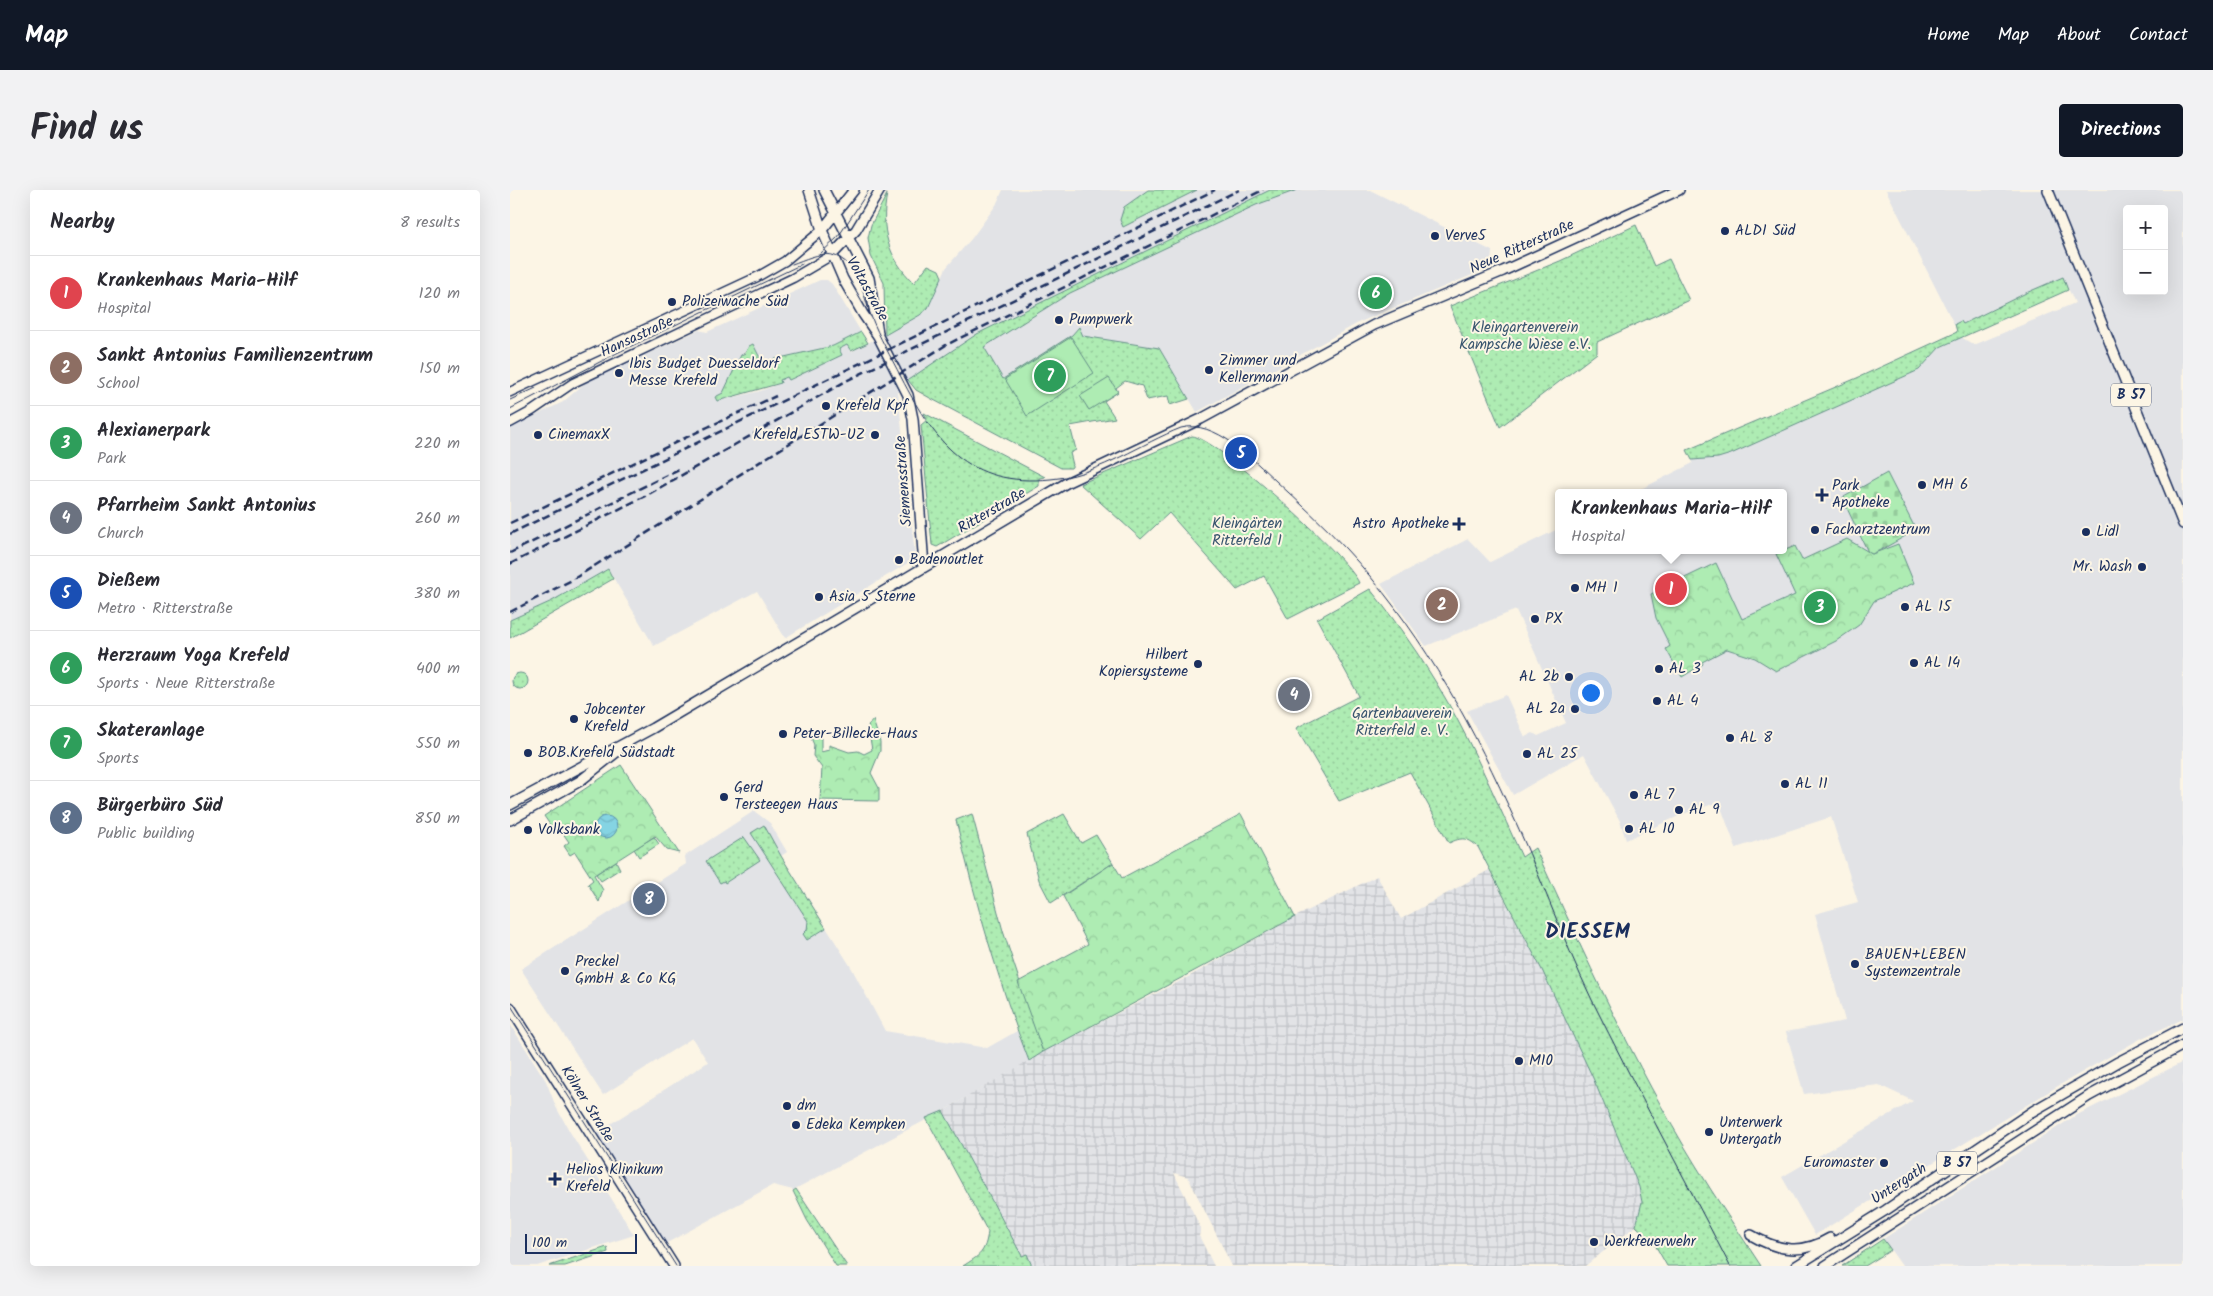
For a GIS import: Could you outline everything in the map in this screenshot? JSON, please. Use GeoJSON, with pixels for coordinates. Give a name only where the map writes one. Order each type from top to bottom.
{"type":"FeatureCollection","features":[{"type":"Feature","properties":{"kind":"main road","name":"Voltastraße"},"geometry":{"type":"LineString","coordinates":[[809,190],[832,255],[853,298],[878,336],[908,395]]}},
{"type":"Feature","properties":{"kind":"main road","name":"Voltastraße"},"geometry":{"type":"LineString","coordinates":[[824,190],[871,283],[878,336]]}},
{"type":"Feature","properties":{"kind":"main road"},"geometry":{"type":"LineString","coordinates":[[822,230],[854,190]]}},
{"type":"Feature","properties":{"kind":"main road"},"geometry":{"type":"LineString","coordinates":[[832,255],[849,240],[880,190]]}},
{"type":"Feature","properties":{"kind":"main road","name":"Neue Ritterstraße"},"geometry":{"type":"LineString","coordinates":[[1374,325],[1503,271],[1679,190]]}},
{"type":"Feature","properties":{"kind":"main road","name":"B 57"},"geometry":{"type":"LineString","coordinates":[[2048,190],[2183,524]]}},
{"type":"Feature","properties":{"kind":"main road","name":"Ritterstraße"},"geometry":{"type":"LineString","coordinates":[[510,805],[634,738],[1068,482],[1201,419],[1374,325]]}},
{"type":"Feature","properties":{"kind":"main road","name":"Siemensstraße"},"geometry":{"type":"LineString","coordinates":[[908,395],[913,419],[924,566]]}},
{"type":"Feature","properties":{"kind":"main road","name":"Ritterstraße"},"geometry":{"type":"LineString","coordinates":[[510,820],[580,781],[634,738]]}},
{"type":"Feature","properties":{"kind":"main road","name":"Kölner Straße"},"geometry":{"type":"LineString","coordinates":[[510,1007],[674,1266]]}},
{"type":"Feature","properties":{"kind":"main road","name":"Untergath"},"geometry":{"type":"LineString","coordinates":[[1796,1266],[1886,1210],[2033,1111],[2118,1062],[2183,1028]]}},
{"type":"Feature","properties":{"kind":"main road","name":"Untergath"},"geometry":{"type":"LineString","coordinates":[[1825,1266],[2107,1085],[2183,1045]]}},
{"type":"Feature","properties":{"kind":"main road"},"geometry":{"type":"LineString","coordinates":[[2107,1085],[2118,1062]]}},
{"type":"Feature","properties":{"kind":"main road"},"geometry":{"type":"LineString","coordinates":[[1751,1235],[1776,1247],[1795,1250],[1808,1248],[1886,1210]]}},
{"type":"Feature","properties":{"kind":"street","name":"Hansastraße"},"geometry":{"type":"LineString","coordinates":[[510,392],[757,277],[785,261],[822,230]]}},
{"type":"Feature","properties":{"kind":"street","name":"Hansastraße"},"geometry":{"type":"LineString","coordinates":[[510,423],[581,379],[793,278],[832,255]]}},
{"type":"Feature","properties":{"kind":"shaded area"},"geometry":{"type":"Polygon","coordinates":[[[1003,190],[1370,190],[1492,251],[1491,267],[1360,322],[1197,412],[1159,348],[1082,336],[1079,328],[1072,335],[1003,379],[916,390],[907,380],[898,392],[915,556],[911,561],[785,638],[757,591],[654,646],[608,569],[552,601],[510,620],[510,428],[563,402],[585,383],[699,330],[707,332],[820,280],[827,280],[832,284],[861,332],[833,346],[762,362],[753,344],[749,345],[747,350],[741,355],[723,393],[715,397],[717,401],[760,391],[781,383],[780,380],[788,377],[790,380],[842,355],[839,349],[847,345],[851,352],[920,315],[928,308],[946,268],[972,238],[996,205],[1003,190]]]}},
{"type":"Feature","properties":{"kind":"shaded area"},"geometry":{"type":"Polygon","coordinates":[[[1886,190],[2183,190],[2183,1019],[2140,1039],[2058,1086],[1815,1235],[1782,1177],[1913,1101],[1879,1085],[1804,1094],[1786,1032],[1845,1021],[1815,914],[1858,902],[1831,817],[1736,848],[1719,802],[1683,814],[1626,840],[1620,821],[1584,754],[1513,795],[1467,711],[1506,695],[1525,737],[1533,733],[1538,736],[1566,723],[1516,610],[1426,646],[1381,584],[1468,539],[1490,562],[1555,530],[1555,554],[1787,554],[1787,489],[1641,489],[1693,463],[1692,460],[1718,458],[1731,454],[1919,370],[1940,347],[1961,337],[1974,345],[2075,303],[2065,282],[1958,332],[1886,190]]]}},
{"type":"Feature","properties":{"kind":"shaded area"},"geometry":{"type":"Polygon","coordinates":[[[754,811],[770,823],[787,852],[781,856],[851,967],[885,1031],[987,1048],[1017,1031],[1029,1061],[943,1111],[793,1190],[773,1185],[665,1244],[596,1133],[708,1062],[692,1038],[603,1095],[521,969],[686,864],[685,856],[754,811]]]}},
{"type":"Feature","properties":{"kind":"shaded area"},"geometry":{"type":"Polygon","coordinates":[[[1489,870],[1542,970],[1593,1078],[1639,1187],[1642,1202],[1636,1226],[1585,1266],[1232,1266],[1188,1177],[1174,1173],[1201,1229],[1199,1236],[1214,1266],[1032,1266],[1027,1254],[1022,1257],[943,1111],[1043,1052],[1188,977],[1295,917],[1377,876],[1401,919],[1489,870]]]}},
{"type":"Feature","properties":{"kind":"shaded area","name":"Helios Klinikum Krefeld"},"geometry":{"type":"Polygon","coordinates":[[[510,1024],[546,1081],[556,1107],[570,1132],[634,1235],[537,1266],[510,1266],[510,1024]]]}},
{"type":"Feature","properties":{"kind":"shaded area"},"geometry":{"type":"Polygon","coordinates":[[[2183,1062],[2183,1266],[1902,1266],[1883,1239],[2075,1116],[2183,1062]]]}},
{"type":"Feature","properties":{"kind":"green space"},"geometry":{"type":"Polygon","coordinates":[[[1148,190],[1197,190],[1123,227],[1120,220],[1124,207],[1148,190]]]}},
{"type":"Feature","properties":{"kind":"green space"},"geometry":{"type":"Polygon","coordinates":[[[1270,190],[1297,190],[1256,205],[1070,293],[984,347],[1003,379],[1072,335],[1079,327],[1083,336],[1159,348],[1189,399],[1170,405],[1168,396],[1147,400],[1142,386],[1125,381],[1116,388],[1118,392],[1104,401],[1115,418],[1070,426],[1076,450],[1070,453],[1073,465],[1071,468],[1061,468],[930,398],[916,390],[908,380],[977,334],[1270,190]]]}},
{"type":"Feature","properties":{"kind":"green space"},"geometry":{"type":"Polygon","coordinates":[[[887,194],[885,207],[886,231],[892,253],[898,263],[914,283],[928,265],[939,270],[942,277],[928,308],[920,315],[885,335],[884,283],[871,256],[868,238],[871,225],[887,194]]]}},
{"type":"Feature","properties":{"kind":"green space","name":"Kleingartenverein Kampsche Wiese e.V."},"geometry":{"type":"Polygon","coordinates":[[[1636,225],[1654,266],[1669,259],[1689,300],[1597,342],[1597,353],[1500,427],[1450,306],[1560,261],[1636,225]]]}},
{"type":"Feature","properties":{"kind":"green space"},"geometry":{"type":"Polygon","coordinates":[[[2063,277],[2068,290],[1940,347],[1919,370],[1731,454],[1718,458],[1692,460],[1687,450],[1857,378],[1957,332],[1955,324],[1961,321],[1963,324],[2063,277]]]}},
{"type":"Feature","properties":{"kind":"green space"},"geometry":{"type":"Polygon","coordinates":[[[861,332],[868,343],[851,351],[847,345],[839,349],[842,355],[789,380],[787,377],[780,380],[781,383],[717,401],[715,397],[723,393],[741,355],[753,344],[762,362],[833,346],[861,332]]]}},
{"type":"Feature","properties":{"kind":"green space"},"geometry":{"type":"Polygon","coordinates":[[[1071,337],[1094,373],[1027,416],[1005,379],[1071,337]]]}},
{"type":"Feature","properties":{"kind":"green space"},"geometry":{"type":"Polygon","coordinates":[[[1109,378],[1118,392],[1089,410],[1080,396],[1109,378]]]}},
{"type":"Feature","properties":{"kind":"green space"},"geometry":{"type":"Polygon","coordinates":[[[924,413],[1045,477],[1039,478],[1039,486],[937,547],[932,545],[921,425],[927,420],[924,413]]]}},
{"type":"Feature","properties":{"kind":"green space","name":"Kleingärten Ritterfeld 1"},"geometry":{"type":"Polygon","coordinates":[[[1192,436],[1205,441],[1226,456],[1280,500],[1332,550],[1359,583],[1288,619],[1264,576],[1237,590],[1169,513],[1141,539],[1080,484],[1192,436]]]}},
{"type":"Feature","properties":{"kind":"green space"},"geometry":{"type":"Polygon","coordinates":[[[1887,473],[1916,530],[1872,554],[1868,552],[1842,498],[1887,473]]]}},
{"type":"Feature","properties":{"kind":"green space"},"geometry":{"type":"Polygon","coordinates":[[[1847,539],[1872,554],[1898,544],[1914,583],[1874,601],[1859,625],[1836,641],[1776,671],[1755,658],[1727,649],[1702,662],[1703,664],[1682,677],[1666,649],[1670,646],[1656,618],[1651,594],[1716,563],[1742,619],[1795,595],[1776,554],[1787,554],[1787,549],[1795,546],[1802,560],[1847,539]]]}},
{"type":"Feature","properties":{"kind":"green space"},"geometry":{"type":"Polygon","coordinates":[[[608,569],[613,579],[510,638],[510,620],[552,601],[608,569]]]}},
{"type":"Feature","properties":{"kind":"green space","name":"Gartenbauverein Ritterfeld e. V."},"geometry":{"type":"Polygon","coordinates":[[[1370,589],[1394,620],[1438,685],[1474,753],[1522,857],[1535,848],[1610,1008],[1672,1126],[1761,1266],[1667,1266],[1654,1243],[1636,1226],[1642,1202],[1639,1187],[1593,1078],[1542,970],[1478,847],[1471,841],[1464,839],[1449,843],[1410,772],[1339,801],[1296,728],[1359,696],[1317,619],[1370,589]]]}},
{"type":"Feature","properties":{"kind":"green space"},"geometry":{"type":"Polygon","coordinates":[[[520,673],[526,675],[528,681],[526,687],[520,689],[514,687],[512,681],[514,675],[520,673]]]}},
{"type":"Feature","properties":{"kind":"green space"},"geometry":{"type":"Polygon","coordinates":[[[873,720],[880,742],[880,751],[871,773],[879,788],[879,801],[820,800],[822,768],[813,756],[814,745],[810,735],[821,736],[821,752],[829,750],[829,745],[849,752],[858,751],[864,754],[872,750],[868,726],[873,720]]]}},
{"type":"Feature","properties":{"kind":"green space"},"geometry":{"type":"Polygon","coordinates":[[[621,765],[679,853],[667,850],[655,836],[594,875],[603,890],[599,902],[588,884],[593,880],[575,852],[570,855],[564,846],[569,842],[560,829],[555,832],[544,816],[621,765]]]}},
{"type":"Feature","properties":{"kind":"green space"},"geometry":{"type":"Polygon","coordinates":[[[972,814],[1003,931],[1043,1052],[1029,1061],[988,942],[956,820],[972,814]]]}},
{"type":"Feature","properties":{"kind":"green space"},"geometry":{"type":"Polygon","coordinates":[[[1064,814],[1081,843],[1096,835],[1113,863],[1051,903],[1039,880],[1027,834],[1064,814]]]}},
{"type":"Feature","properties":{"kind":"green space"},"geometry":{"type":"Polygon","coordinates":[[[1241,814],[1295,917],[1043,1052],[1018,982],[1088,944],[1063,896],[1113,863],[1122,878],[1241,814]]]}},
{"type":"Feature","properties":{"kind":"green space"},"geometry":{"type":"Polygon","coordinates":[[[764,825],[826,928],[807,940],[803,934],[807,930],[808,921],[751,833],[764,825]]]}},
{"type":"Feature","properties":{"kind":"green space"},"geometry":{"type":"Polygon","coordinates":[[[654,837],[659,844],[639,857],[634,849],[654,837]]]}},
{"type":"Feature","properties":{"kind":"green space"},"geometry":{"type":"Polygon","coordinates":[[[744,837],[760,860],[725,883],[724,881],[720,883],[706,861],[744,837]]]}},
{"type":"Feature","properties":{"kind":"green space"},"geometry":{"type":"Polygon","coordinates":[[[616,861],[620,869],[601,881],[596,874],[616,861]]]}},
{"type":"Feature","properties":{"kind":"green space"},"geometry":{"type":"Polygon","coordinates":[[[943,1111],[1022,1256],[1027,1254],[1032,1266],[963,1266],[981,1253],[988,1232],[926,1118],[943,1111]]]}},
{"type":"Feature","properties":{"kind":"green space"},"geometry":{"type":"Polygon","coordinates":[[[796,1189],[847,1266],[836,1266],[807,1220],[793,1191],[796,1189]]]}},
{"type":"Feature","properties":{"kind":"green space"},"geometry":{"type":"Polygon","coordinates":[[[1883,1239],[1891,1250],[1865,1266],[1842,1266],[1883,1239]]]}},
{"type":"Feature","properties":{"kind":"green space"},"geometry":{"type":"Polygon","coordinates":[[[607,1247],[608,1252],[565,1266],[549,1266],[607,1247]]]}},
{"type":"Feature","properties":{"kind":"water"},"geometry":{"type":"Polygon","coordinates":[[[606,816],[614,819],[617,827],[614,835],[606,838],[598,835],[595,827],[598,819],[606,816]]]}},
{"type":"Feature","properties":{"kind":"tram line"},"geometry":{"type":"LineString","coordinates":[[819,255],[838,237],[869,190]]}},
{"type":"Feature","properties":{"kind":"tram line"},"geometry":{"type":"LineString","coordinates":[[792,264],[827,254],[841,259],[848,265],[859,280],[881,339],[929,424],[944,443],[961,458],[980,470],[1003,477],[1029,480],[1059,478],[1105,464],[1181,428],[1207,429],[1232,443],[1256,462],[1338,540],[1395,608],[1457,703],[1519,829],[1592,1000],[1730,1266]]}},
{"type":"Feature","properties":{"kind":"tram line"},"geometry":{"type":"LineString","coordinates":[[510,409],[617,353],[802,264]]}},
{"type":"Feature","properties":{"kind":"tram line"},"geometry":{"type":"LineString","coordinates":[[510,400],[536,388]]}},
{"type":"Feature","properties":{"kind":"tram line"},"geometry":{"type":"LineString","coordinates":[[510,1004],[676,1266]]}},
{"type":"Feature","properties":{"kind":"railway"},"geometry":{"type":"LineString","coordinates":[[510,534],[1215,190]]}},
{"type":"Feature","properties":{"kind":"railway"},"geometry":{"type":"LineString","coordinates":[[510,564],[647,495],[846,381],[1239,190]]}},
{"type":"Feature","properties":{"kind":"railway"},"geometry":{"type":"LineString","coordinates":[[510,612],[572,580],[946,345],[1263,190]]}},
{"type":"Feature","properties":{"kind":"railway"},"geometry":{"type":"LineString","coordinates":[[510,523],[776,396]]}},
{"type":"Feature","properties":{"kind":"railway"},"geometry":{"type":"LineString","coordinates":[[510,553],[679,469]]}},
{"type":"Feature","properties":{"kind":"place","name":"ALDI Süd"},"geometry":{"type":"Point","coordinates":[1725,231]}},
{"type":"Feature","properties":{"kind":"place","name":"Verve5"},"geometry":{"type":"Point","coordinates":[1435,236]}},
{"type":"Feature","properties":{"kind":"place","name":"Herzraum Yoga Krefeld"},"geometry":{"type":"Point","coordinates":[1376,293]}},
{"type":"Feature","properties":{"kind":"place","name":"Polizeiwache Süd"},"geometry":{"type":"Point","coordinates":[672,302]}},
{"type":"Feature","properties":{"kind":"place","name":"Pumpwerk"},"geometry":{"type":"Point","coordinates":[1059,320]}},
{"type":"Feature","properties":{"kind":"place","name":"Zimmer und Kellermann"},"geometry":{"type":"Point","coordinates":[1209,370]}},
{"type":"Feature","properties":{"kind":"place","name":"Ibis Budget Duesseldorf Messe Krefeld"},"geometry":{"type":"Point","coordinates":[619,373]}},
{"type":"Feature","properties":{"kind":"place","name":"Skateranlage"},"geometry":{"type":"Point","coordinates":[1050,376]}},
{"type":"Feature","properties":{"kind":"place","name":"Krefeld Kpf"},"geometry":{"type":"Point","coordinates":[826,406]}},
{"type":"Feature","properties":{"kind":"place","name":"CinemaxX"},"geometry":{"type":"Point","coordinates":[538,435]}},
{"type":"Feature","properties":{"kind":"place","name":"Krefeld ESTW-UZ"},"geometry":{"type":"Point","coordinates":[875,435]}},
{"type":"Feature","properties":{"kind":"place","name":"Dießem"},"geometry":{"type":"Point","coordinates":[1241,453]}},
{"type":"Feature","properties":{"kind":"place","name":"MH 6"},"geometry":{"type":"Point","coordinates":[1922,485]}},
{"type":"Feature","properties":{"kind":"place","name":"Park Apotheke"},"geometry":{"type":"Point","coordinates":[1822,495]}},
{"type":"Feature","properties":{"kind":"place","name":"Astro Apotheke"},"geometry":{"type":"Point","coordinates":[1459,524]}},
{"type":"Feature","properties":{"kind":"place","name":"Facharztzentrum"},"geometry":{"type":"Point","coordinates":[1815,530]}},
{"type":"Feature","properties":{"kind":"place","name":"Lidl"},"geometry":{"type":"Point","coordinates":[2086,532]}},
{"type":"Feature","properties":{"kind":"place","name":"Bodenoutlet"},"geometry":{"type":"Point","coordinates":[899,560]}},
{"type":"Feature","properties":{"kind":"place","name":"Mr. Wash"},"geometry":{"type":"Point","coordinates":[2142,567]}},
{"type":"Feature","properties":{"kind":"place","name":"MH 1"},"geometry":{"type":"Point","coordinates":[1575,588]}},
{"type":"Feature","properties":{"kind":"place","name":"Krankenhaus Maria-Hilf"},"geometry":{"type":"Point","coordinates":[1671,589]}},
{"type":"Feature","properties":{"kind":"place","name":"Asia 5 Sterne"},"geometry":{"type":"Point","coordinates":[819,597]}},
{"type":"Feature","properties":{"kind":"place","name":"Sankt Antonius Familienzentrum"},"geometry":{"type":"Point","coordinates":[1442,605]}},
{"type":"Feature","properties":{"kind":"place","name":"Alexianerpark"},"geometry":{"type":"Point","coordinates":[1820,607]}},
{"type":"Feature","properties":{"kind":"place","name":"AL 15"},"geometry":{"type":"Point","coordinates":[1905,607]}},
{"type":"Feature","properties":{"kind":"place","name":"PX"},"geometry":{"type":"Point","coordinates":[1535,619]}},
{"type":"Feature","properties":{"kind":"place","name":"AL 14"},"geometry":{"type":"Point","coordinates":[1914,663]}},
{"type":"Feature","properties":{"kind":"place","name":"Hilbert Kopiersysteme"},"geometry":{"type":"Point","coordinates":[1198,664]}},
{"type":"Feature","properties":{"kind":"place","name":"AL 3"},"geometry":{"type":"Point","coordinates":[1659,669]}},
{"type":"Feature","properties":{"kind":"place","name":"AL 2b"},"geometry":{"type":"Point","coordinates":[1569,677]}},
{"type":"Feature","properties":{"kind":"place","name":"Pfarrheim Sankt Antonius"},"geometry":{"type":"Point","coordinates":[1294,695]}},
{"type":"Feature","properties":{"kind":"place","name":"AL 4"},"geometry":{"type":"Point","coordinates":[1657,701]}},
{"type":"Feature","properties":{"kind":"place","name":"AL 2a"},"geometry":{"type":"Point","coordinates":[1575,709]}},
{"type":"Feature","properties":{"kind":"place","name":"Jobcenter Krefeld"},"geometry":{"type":"Point","coordinates":[574,719]}},
{"type":"Feature","properties":{"kind":"place","name":"Peter-Billecke-Haus"},"geometry":{"type":"Point","coordinates":[783,734]}},
{"type":"Feature","properties":{"kind":"place","name":"AL 8"},"geometry":{"type":"Point","coordinates":[1730,738]}},
{"type":"Feature","properties":{"kind":"place","name":"BOB.Krefeld Südstadt"},"geometry":{"type":"Point","coordinates":[528,753]}},
{"type":"Feature","properties":{"kind":"place","name":"AL 25"},"geometry":{"type":"Point","coordinates":[1527,754]}},
{"type":"Feature","properties":{"kind":"place","name":"AL 11"},"geometry":{"type":"Point","coordinates":[1785,784]}},
{"type":"Feature","properties":{"kind":"place","name":"AL 7"},"geometry":{"type":"Point","coordinates":[1634,795]}},
{"type":"Feature","properties":{"kind":"place","name":"Gerd Tersteegen Haus"},"geometry":{"type":"Point","coordinates":[724,797]}},
{"type":"Feature","properties":{"kind":"place","name":"AL 9"},"geometry":{"type":"Point","coordinates":[1679,810]}},
{"type":"Feature","properties":{"kind":"place","name":"AL 10"},"geometry":{"type":"Point","coordinates":[1629,829]}},
{"type":"Feature","properties":{"kind":"place","name":"Volksbank"},"geometry":{"type":"Point","coordinates":[528,830]}},
{"type":"Feature","properties":{"kind":"place","name":"Bürgerbüro Süd"},"geometry":{"type":"Point","coordinates":[649,899]}},
{"type":"Feature","properties":{"kind":"place","name":"BAUEN+LEBEN Systemzentrale"},"geometry":{"type":"Point","coordinates":[1855,964]}},
{"type":"Feature","properties":{"kind":"place","name":"Preckel GmbH & Co KG"},"geometry":{"type":"Point","coordinates":[565,971]}},
{"type":"Feature","properties":{"kind":"place","name":"M10"},"geometry":{"type":"Point","coordinates":[1519,1061]}},
{"type":"Feature","properties":{"kind":"place","name":"dm"},"geometry":{"type":"Point","coordinates":[787,1106]}},
{"type":"Feature","properties":{"kind":"place","name":"Edeka Kempken"},"geometry":{"type":"Point","coordinates":[796,1125]}},
{"type":"Feature","properties":{"kind":"place","name":"Unterwerk Untergath"},"geometry":{"type":"Point","coordinates":[1709,1132]}},
{"type":"Feature","properties":{"kind":"place","name":"Euromaster"},"geometry":{"type":"Point","coordinates":[1884,1163]}},
{"type":"Feature","properties":{"kind":"place","name":"Helios Klinikum Krefeld"},"geometry":{"type":"Point","coordinates":[555,1179]}},
{"type":"Feature","properties":{"kind":"place","name":"Werkfeuerwehr"},"geometry":{"type":"Point","coordinates":[1594,1242]}},
{"type":"Feature","properties":{"kind":"district","name":"DIESSEM"},"geometry":{"type":"Point","coordinates":[1588,933]}}]}
